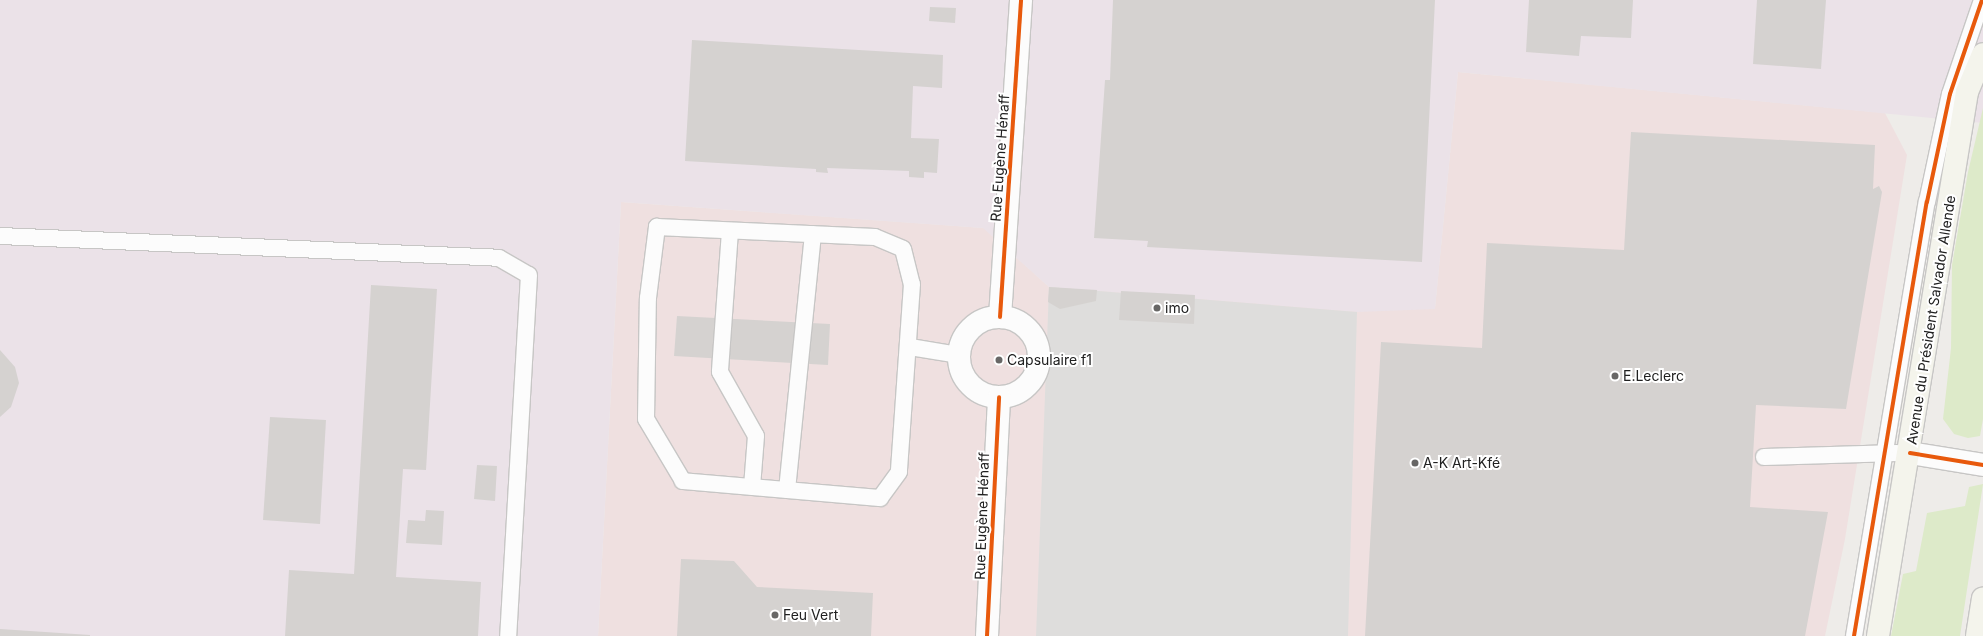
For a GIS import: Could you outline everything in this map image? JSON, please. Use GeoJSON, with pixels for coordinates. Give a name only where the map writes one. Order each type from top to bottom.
{"type":"FeatureCollection","features":[{"type":"Feature","properties":{"kind":"main road","name":"Avenue du Président Salvador Allende"},"geometry":{"type":"LineString","coordinates":[[1878,636],[1910,452],[1967,92],[1983,54]]}},
{"type":"Feature","properties":{"kind":"main road"},"geometry":{"type":"LineString","coordinates":[[1977,636],[1983,598]]}},
{"type":"Feature","properties":{"kind":"street","name":"Rue Eugène Hénaff"},"geometry":{"type":"LineString","coordinates":[[1000,317],[1021,0]]}},
{"type":"Feature","properties":{"kind":"street"},"geometry":{"type":"LineString","coordinates":[[1000,317],[1024,326],[1037,346],[1039,359],[1031,381],[1022,390],[999,397],[975,389],[961,368],[959,355],[961,345],[972,328],[990,318],[1000,317]]}},
{"type":"Feature","properties":{"kind":"street","name":"Rue Eugène Hénaff"},"geometry":{"type":"LineString","coordinates":[[987,636],[999,397]]}},
{"type":"Feature","properties":{"kind":"street"},"geometry":{"type":"LineString","coordinates":[[1910,452],[1983,465]]}},
{"type":"Feature","properties":{"kind":"lane","name":"Avenue du Président Salvador Allende"},"geometry":{"type":"LineString","coordinates":[[1854,636],[1888,453],[1929,194],[1950,94],[1982,0]]}},
{"type":"Feature","properties":{"kind":"lane"},"geometry":{"type":"LineString","coordinates":[[658,227],[813,234],[875,237],[903,249],[912,284],[910,347],[899,472],[880,498],[683,482],[646,419],[648,298],[658,227]]}},
{"type":"Feature","properties":{"kind":"lane"},"geometry":{"type":"LineString","coordinates":[[730,231],[720,372],[756,436],[752,487]]}},
{"type":"Feature","properties":{"kind":"lane"},"geometry":{"type":"LineString","coordinates":[[786,490],[813,234]]}},
{"type":"Feature","properties":{"kind":"lane"},"geometry":{"type":"LineString","coordinates":[[0,236],[499,258],[530,275],[508,636]]}},
{"type":"Feature","properties":{"kind":"lane"},"geometry":{"type":"LineString","coordinates":[[910,347],[959,355]]}},
{"type":"Feature","properties":{"kind":"lane"},"geometry":{"type":"LineString","coordinates":[[1764,458],[1910,452]]}},
{"type":"Feature","properties":{"kind":"shaded area"},"geometry":{"type":"Polygon","coordinates":[[[0,0],[1983,0],[1983,123],[1458,72],[1435,309],[1357,312],[1049,287],[983,228],[621,202],[598,636],[0,636],[0,0]]]}},
{"type":"Feature","properties":{"kind":"shaded area"},"geometry":{"type":"Polygon","coordinates":[[[1458,72],[1885,113],[1907,155],[1845,539],[1825,636],[598,636],[621,202],[984,228],[1049,287],[1435,308],[1458,72]]]}},
{"type":"Feature","properties":{"kind":"shaded area"},"geometry":{"type":"Polygon","coordinates":[[[1049,287],[1357,312],[1348,636],[1036,636],[1049,287]]]}},
{"type":"Feature","properties":{"kind":"green space"},"geometry":{"type":"Polygon","coordinates":[[[1983,108],[1983,419],[1980,436],[1968,438],[1954,434],[1943,419],[1951,348],[1952,265],[1968,172],[1983,108]]]}},
{"type":"Feature","properties":{"kind":"green space"},"geometry":{"type":"Polygon","coordinates":[[[1983,484],[1960,636],[1891,636],[1903,574],[1916,571],[1927,513],[1965,506],[1969,487],[1983,484]]]}},
{"type":"Feature","properties":{"kind":"building"},"geometry":{"type":"Polygon","coordinates":[[[1113,0],[1435,0],[1422,262],[1147,247],[1148,241],[1094,238],[1105,80],[1110,80],[1113,0]]]}},
{"type":"Feature","properties":{"kind":"building"},"geometry":{"type":"Polygon","coordinates":[[[1529,0],[1633,0],[1631,38],[1581,36],[1579,56],[1526,52],[1529,0]]]}},
{"type":"Feature","properties":{"kind":"building"},"geometry":{"type":"Polygon","coordinates":[[[1757,0],[1826,0],[1821,69],[1753,64],[1757,0]]]}},
{"type":"Feature","properties":{"kind":"building"},"geometry":{"type":"Polygon","coordinates":[[[930,7],[956,8],[955,23],[929,21],[930,7]]]}},
{"type":"Feature","properties":{"kind":"building"},"geometry":{"type":"Polygon","coordinates":[[[692,40],[943,55],[942,88],[913,86],[911,138],[939,139],[937,173],[924,172],[924,178],[909,177],[909,171],[827,168],[828,173],[816,172],[816,169],[685,161],[692,40]]]}},
{"type":"Feature","properties":{"kind":"building","name":"E.Leclerc"},"geometry":{"type":"Polygon","coordinates":[[[1631,132],[1875,145],[1873,189],[1879,186],[1882,192],[1846,409],[1756,405],[1750,507],[1828,512],[1805,636],[1365,636],[1381,342],[1482,348],[1487,243],[1624,250],[1631,132]]]}},
{"type":"Feature","properties":{"kind":"building"},"geometry":{"type":"Polygon","coordinates":[[[371,285],[437,289],[426,470],[403,469],[396,577],[481,582],[478,636],[285,636],[289,570],[354,574],[371,285]]]}},
{"type":"Feature","properties":{"kind":"building"},"geometry":{"type":"Polygon","coordinates":[[[1049,287],[1097,290],[1096,301],[1060,309],[1048,302],[1049,287]]]}},
{"type":"Feature","properties":{"kind":"building","name":"imo"},"geometry":{"type":"Polygon","coordinates":[[[1121,291],[1195,295],[1194,324],[1119,320],[1121,291]]]}},
{"type":"Feature","properties":{"kind":"building"},"geometry":{"type":"Polygon","coordinates":[[[677,316],[830,324],[828,365],[674,356],[677,316]]]}},
{"type":"Feature","properties":{"kind":"building"},"geometry":{"type":"Polygon","coordinates":[[[0,350],[15,367],[19,383],[11,407],[0,417],[0,350]]]}},
{"type":"Feature","properties":{"kind":"building"},"geometry":{"type":"Polygon","coordinates":[[[270,417],[326,420],[320,524],[263,520],[270,417]]]}},
{"type":"Feature","properties":{"kind":"building"},"geometry":{"type":"Polygon","coordinates":[[[477,465],[497,466],[495,501],[474,499],[477,465]]]}},
{"type":"Feature","properties":{"kind":"building"},"geometry":{"type":"Polygon","coordinates":[[[426,510],[444,511],[442,545],[406,543],[408,520],[425,521],[426,510]]]}},
{"type":"Feature","properties":{"kind":"building","name":"Feu Vert"},"geometry":{"type":"Polygon","coordinates":[[[681,559],[734,561],[757,587],[873,593],[871,636],[677,636],[681,559]]]}},
{"type":"Feature","properties":{"kind":"building"},"geometry":{"type":"Polygon","coordinates":[[[0,629],[90,635],[90,636],[0,636],[0,629]]]}},
{"type":"Feature","properties":{"kind":"cycle path"},"geometry":{"type":"LineString","coordinates":[[1000,317],[1021,0]]}},
{"type":"Feature","properties":{"kind":"cycle path"},"geometry":{"type":"LineString","coordinates":[[1854,636],[1927,202],[1950,94],[1982,0]]}},
{"type":"Feature","properties":{"kind":"cycle path"},"geometry":{"type":"LineString","coordinates":[[987,636],[999,397]]}},
{"type":"Feature","properties":{"kind":"cycle path"},"geometry":{"type":"LineString","coordinates":[[1910,453],[1983,465]]}},
{"type":"Feature","properties":{"kind":"place","name":"imo"},"geometry":{"type":"Point","coordinates":[1157,308]}},
{"type":"Feature","properties":{"kind":"place","name":"Capsulaire f1"},"geometry":{"type":"Point","coordinates":[999,360]}},
{"type":"Feature","properties":{"kind":"place","name":"E.Leclerc"},"geometry":{"type":"Point","coordinates":[1615,376]}},
{"type":"Feature","properties":{"kind":"place","name":"A-K Art-Kfé"},"geometry":{"type":"Point","coordinates":[1415,463]}},
{"type":"Feature","properties":{"kind":"place","name":"Feu Vert"},"geometry":{"type":"Point","coordinates":[775,615]}}]}
